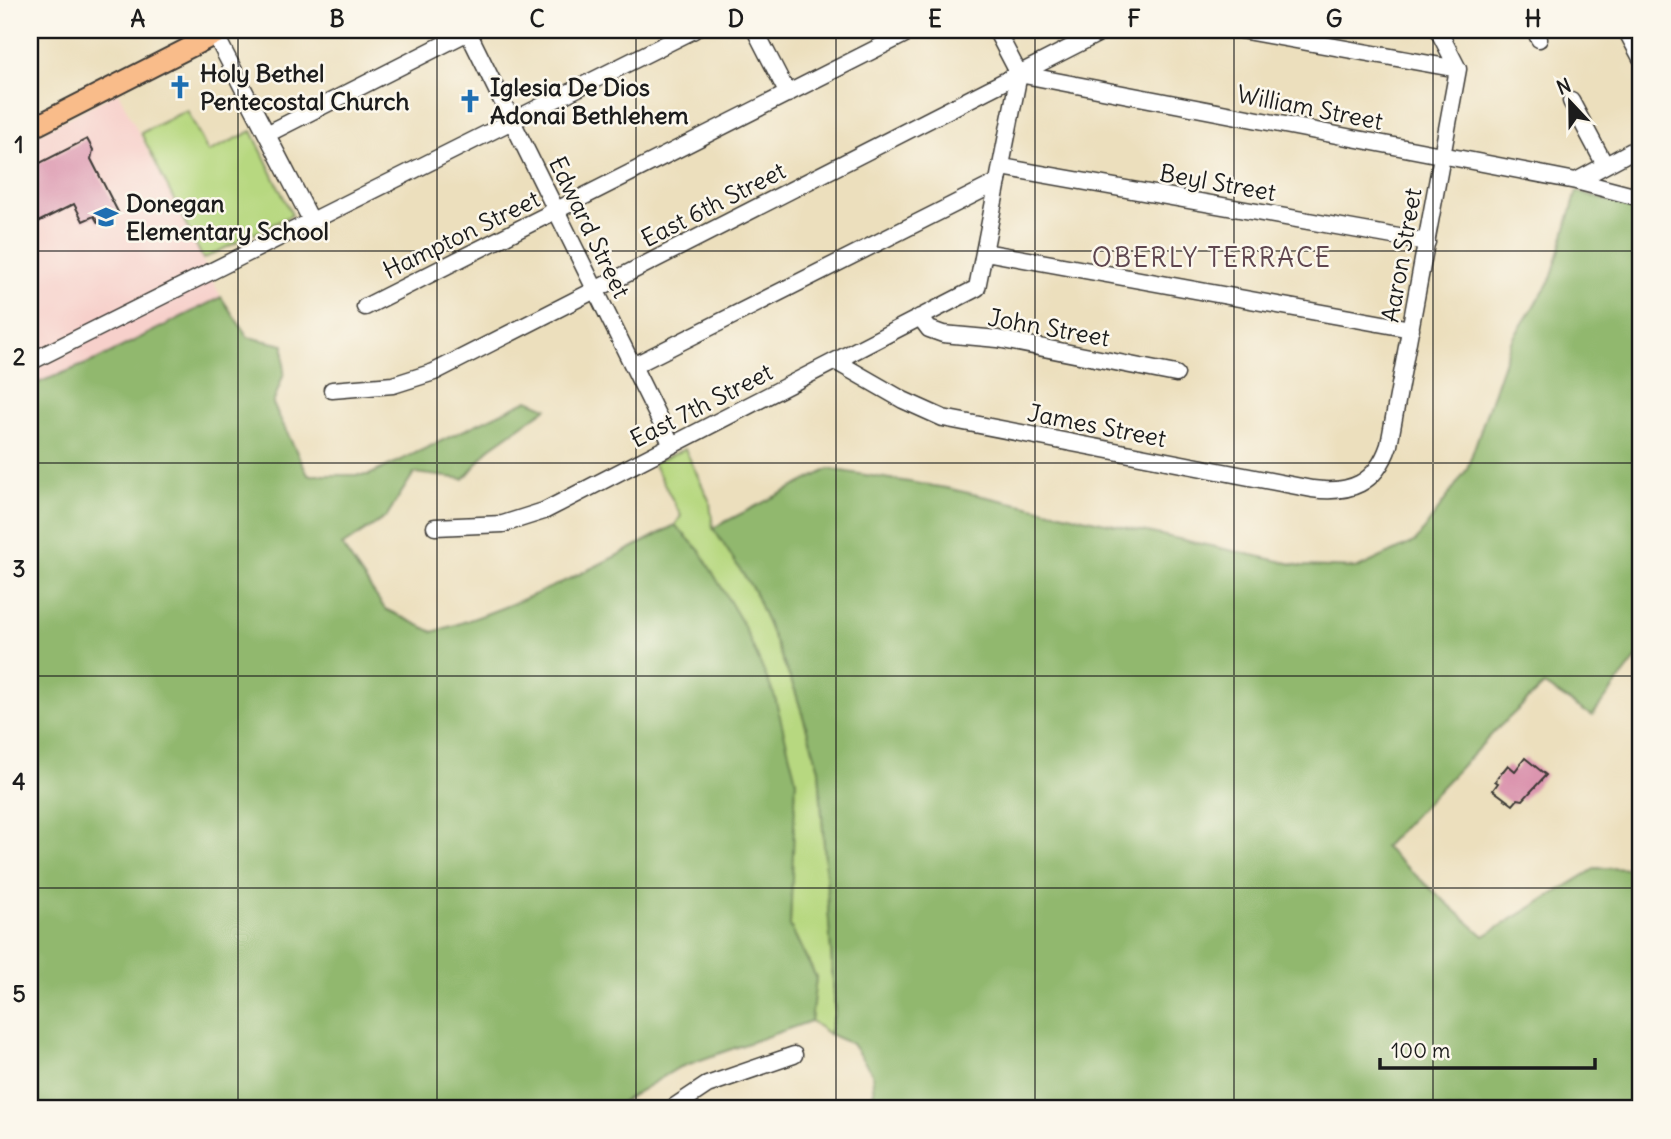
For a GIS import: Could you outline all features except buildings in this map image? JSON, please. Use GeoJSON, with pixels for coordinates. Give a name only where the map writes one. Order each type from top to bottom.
{"type":"FeatureCollection","features":[{"type":"Feature","properties":{"kind":"main road"},"geometry":{"type":"LineString","coordinates":[[30,129],[220,32]]}},
{"type":"Feature","properties":{"kind":"street"},"geometry":{"type":"LineString","coordinates":[[267,134],[469,30]]}},
{"type":"Feature","properties":{"kind":"street","name":"Edward Street"},"geometry":{"type":"LineString","coordinates":[[469,30],[672,445]]}},
{"type":"Feature","properties":{"kind":"street"},"geometry":{"type":"LineString","coordinates":[[30,362],[694,30]]}},
{"type":"Feature","properties":{"kind":"street"},"geometry":{"type":"LineString","coordinates":[[755,30],[788,94]]}},
{"type":"Feature","properties":{"kind":"street","name":"Hampton Street"},"geometry":{"type":"LineString","coordinates":[[365,307],[913,30]]}},
{"type":"Feature","properties":{"kind":"street"},"geometry":{"type":"LineString","coordinates":[[996,30],[1018,74]]}},
{"type":"Feature","properties":{"kind":"street","name":"East 6th Street"},"geometry":{"type":"LineString","coordinates":[[332,390],[394,385],[421,377],[1105,30]]}},
{"type":"Feature","properties":{"kind":"street"},"geometry":{"type":"LineString","coordinates":[[1240,30],[1458,69]]}},
{"type":"Feature","properties":{"kind":"street"},"geometry":{"type":"LineString","coordinates":[[1438,30],[1458,69]]}},
{"type":"Feature","properties":{"kind":"street"},"geometry":{"type":"LineString","coordinates":[[1626,30],[1639,49]]}},
{"type":"Feature","properties":{"kind":"street"},"geometry":{"type":"LineString","coordinates":[[220,32],[267,134],[313,222]]}},
{"type":"Feature","properties":{"kind":"street","name":"Aaron Street"},"geometry":{"type":"LineString","coordinates":[[1362,484],[1381,467],[1389,445],[1458,69]]}},
{"type":"Feature","properties":{"kind":"street","name":"William Street"},"geometry":{"type":"LineString","coordinates":[[1018,74],[1576,181],[1641,198]]}},
{"type":"Feature","properties":{"kind":"street","name":"John Street"},"geometry":{"type":"LineString","coordinates":[[977,288],[1018,74]]}},
{"type":"Feature","properties":{"kind":"street"},"geometry":{"type":"LineString","coordinates":[[1571,101],[1605,165]]}},
{"type":"Feature","properties":{"kind":"street"},"geometry":{"type":"LineString","coordinates":[[1576,181],[1641,146]]}},
{"type":"Feature","properties":{"kind":"street"},"geometry":{"type":"LineString","coordinates":[[634,366],[1000,174]]}},
{"type":"Feature","properties":{"kind":"street","name":"Beyl Street"},"geometry":{"type":"LineString","coordinates":[[1000,174],[1427,242]]}},
{"type":"Feature","properties":{"kind":"street"},"geometry":{"type":"LineString","coordinates":[[985,252],[1411,329]]}},
{"type":"Feature","properties":{"kind":"street","name":"East 7th Street"},"geometry":{"type":"LineString","coordinates":[[435,527],[494,525],[531,517],[977,288]]}},
{"type":"Feature","properties":{"kind":"street","name":"John Street"},"geometry":{"type":"LineString","coordinates":[[920,317],[929,329],[943,334],[998,339],[1176,374]]}},
{"type":"Feature","properties":{"kind":"street","name":"James Street"},"geometry":{"type":"LineString","coordinates":[[835,361],[915,406],[959,422],[1312,489],[1336,491],[1362,484]]}},
{"type":"Feature","properties":{"kind":"street"},"geometry":{"type":"LineString","coordinates":[[671,1109],[707,1085],[794,1055]]}},
{"type":"Feature","properties":{"kind":"shaded area","name":"Donegan Elementary School"},"geometry":{"type":"Polygon","coordinates":[[[118,92],[221,297],[96,360],[30,386],[30,138],[118,92]]]}},
{"type":"Feature","properties":{"kind":"green space"},"geometry":{"type":"Polygon","coordinates":[[[187,110],[208,152],[252,131],[292,215],[203,259],[141,133],[187,110]]]}},
{"type":"Feature","properties":{"kind":"green space"},"geometry":{"type":"Polygon","coordinates":[[[1577,191],[1641,212],[1641,652],[1592,716],[1544,685],[1496,730],[1384,847],[1484,936],[1596,868],[1641,869],[1641,1109],[875,1109],[872,1073],[852,1044],[829,1034],[835,1012],[819,769],[795,690],[754,591],[713,528],[829,469],[946,488],[1302,566],[1358,568],[1416,541],[1467,469],[1511,342],[1551,279],[1577,191]]]}},
{"type":"Feature","properties":{"kind":"green space"},"geometry":{"type":"Polygon","coordinates":[[[221,297],[248,337],[284,345],[284,373],[273,404],[308,475],[369,475],[528,400],[547,408],[490,448],[464,479],[414,473],[386,517],[342,546],[385,609],[433,632],[556,585],[675,525],[700,551],[743,624],[775,697],[796,780],[790,926],[816,977],[811,1021],[678,1068],[610,1109],[30,1109],[30,386],[96,360],[221,297]]]}},
{"type":"Feature","properties":{"kind":"green space"},"geometry":{"type":"Polygon","coordinates":[[[685,449],[710,502],[713,528],[754,590],[795,690],[819,769],[835,1012],[829,1034],[811,1021],[816,977],[790,926],[792,857],[700,551],[675,525],[681,516],[653,463],[685,449]]]}},
{"type":"Feature","properties":{"kind":"place","name":"Holy Bethel Pentecostal Church"},"geometry":{"type":"Point","coordinates":[180,87]}},
{"type":"Feature","properties":{"kind":"place","name":"Iglesia De Dios Adonai Bethlehem"},"geometry":{"type":"Point","coordinates":[470,101]}},
{"type":"Feature","properties":{"kind":"place","name":"Donegan Elementary School"},"geometry":{"type":"Point","coordinates":[106,217]}},
{"type":"Feature","properties":{"kind":"district","name":"OBERLY TERRACE"},"geometry":{"type":"Point","coordinates":[1212,257]}}]}
